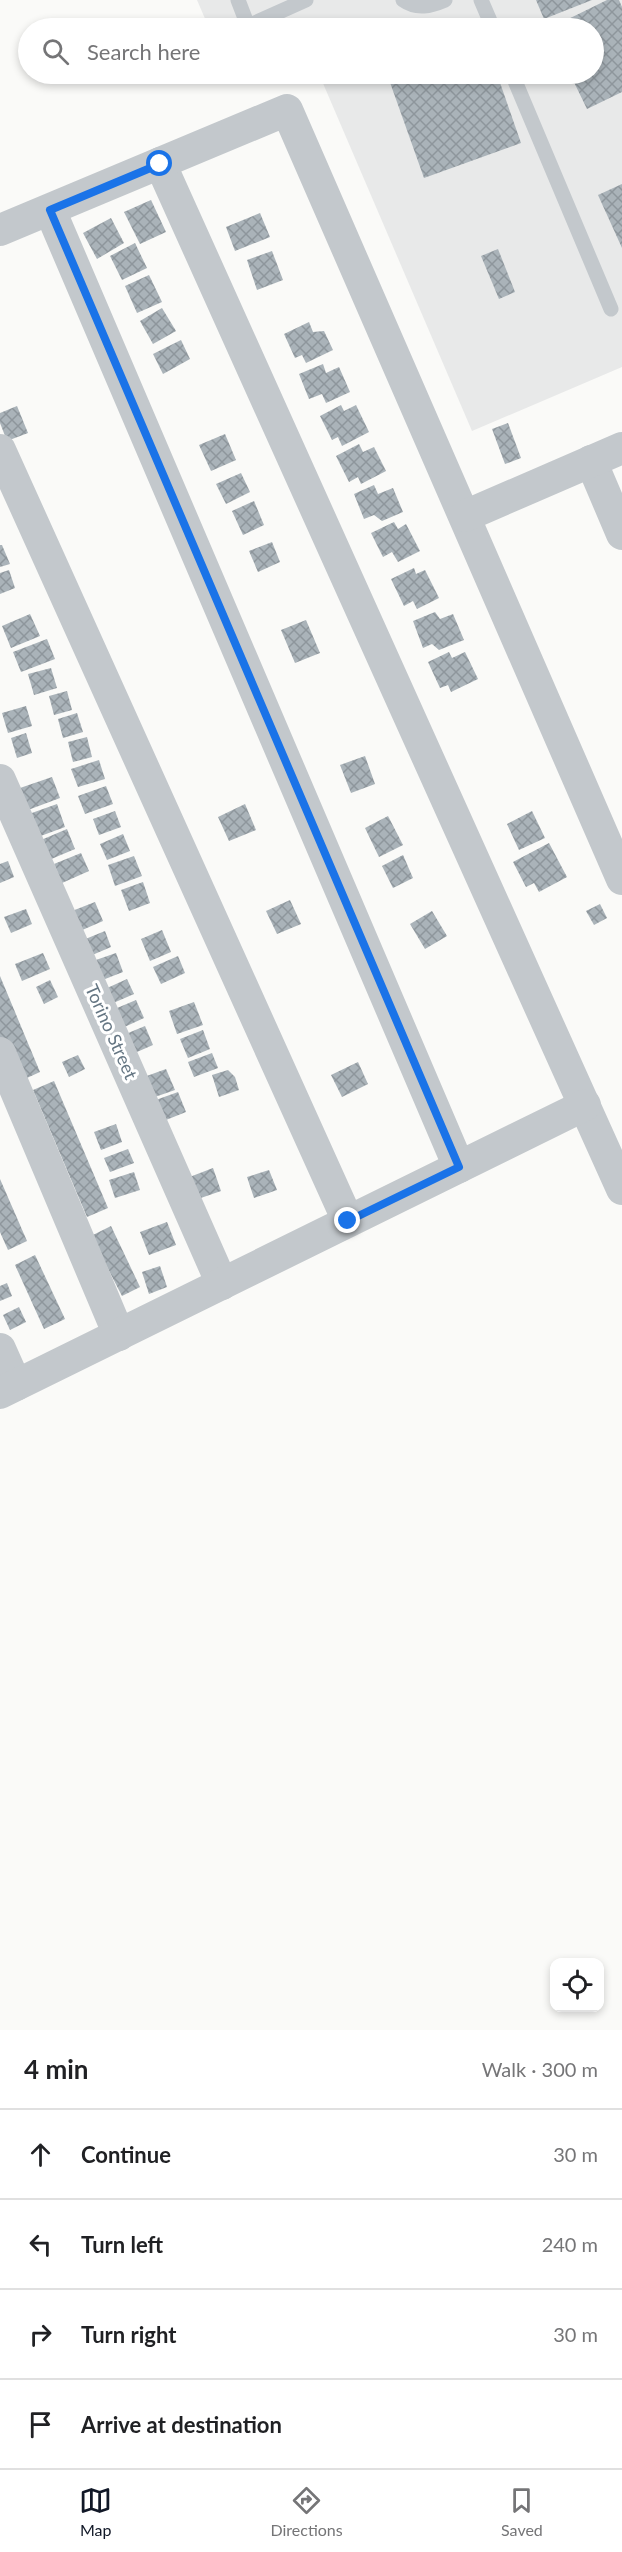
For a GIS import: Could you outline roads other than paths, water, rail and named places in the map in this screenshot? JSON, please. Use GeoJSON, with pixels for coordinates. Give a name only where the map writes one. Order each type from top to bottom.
{"type":"FeatureCollection","features":[{"type":"Feature","properties":{"kind":"street"},"geometry":{"type":"LineString","coordinates":[[0,230],[287,110],[622,879]]}},
{"type":"Feature","properties":{"kind":"street"},"geometry":{"type":"LineString","coordinates":[[160,164],[622,1189]]}},
{"type":"Feature","properties":{"kind":"street"},"geometry":{"type":"LineString","coordinates":[[50,210],[459,1167]]}},
{"type":"Feature","properties":{"kind":"street"},"geometry":{"type":"LineString","coordinates":[[465,516],[622,448]]}},
{"type":"Feature","properties":{"kind":"street"},"geometry":{"type":"LineString","coordinates":[[0,450],[348,1221]]}},
{"type":"Feature","properties":{"kind":"street"},"geometry":{"type":"LineString","coordinates":[[591,461],[622,534]]}},
{"type":"Feature","properties":{"kind":"street","name":"Torino Street"},"geometry":{"type":"LineString","coordinates":[[0,780],[222,1284]]}},
{"type":"Feature","properties":{"kind":"street"},"geometry":{"type":"LineString","coordinates":[[0,1053],[119,1335]]}},
{"type":"Feature","properties":{"kind":"street"},"geometry":{"type":"LineString","coordinates":[[0,1349],[8,1389],[585,1105]]}},
{"type":"Feature","properties":{"kind":"lane"},"geometry":{"type":"LineString","coordinates":[[238,0],[246,18]]}},
{"type":"Feature","properties":{"kind":"lane"},"geometry":{"type":"LineString","coordinates":[[267,18],[306,0]]}},
{"type":"Feature","properties":{"kind":"lane"},"geometry":{"type":"LineString","coordinates":[[403,0],[412,6],[433,5],[445,0]]}},
{"type":"Feature","properties":{"kind":"lane"},"geometry":{"type":"LineString","coordinates":[[481,0],[489,18]]}},
{"type":"Feature","properties":{"kind":"lane"},"geometry":{"type":"LineString","coordinates":[[516,84],[611,309]]}}]}
